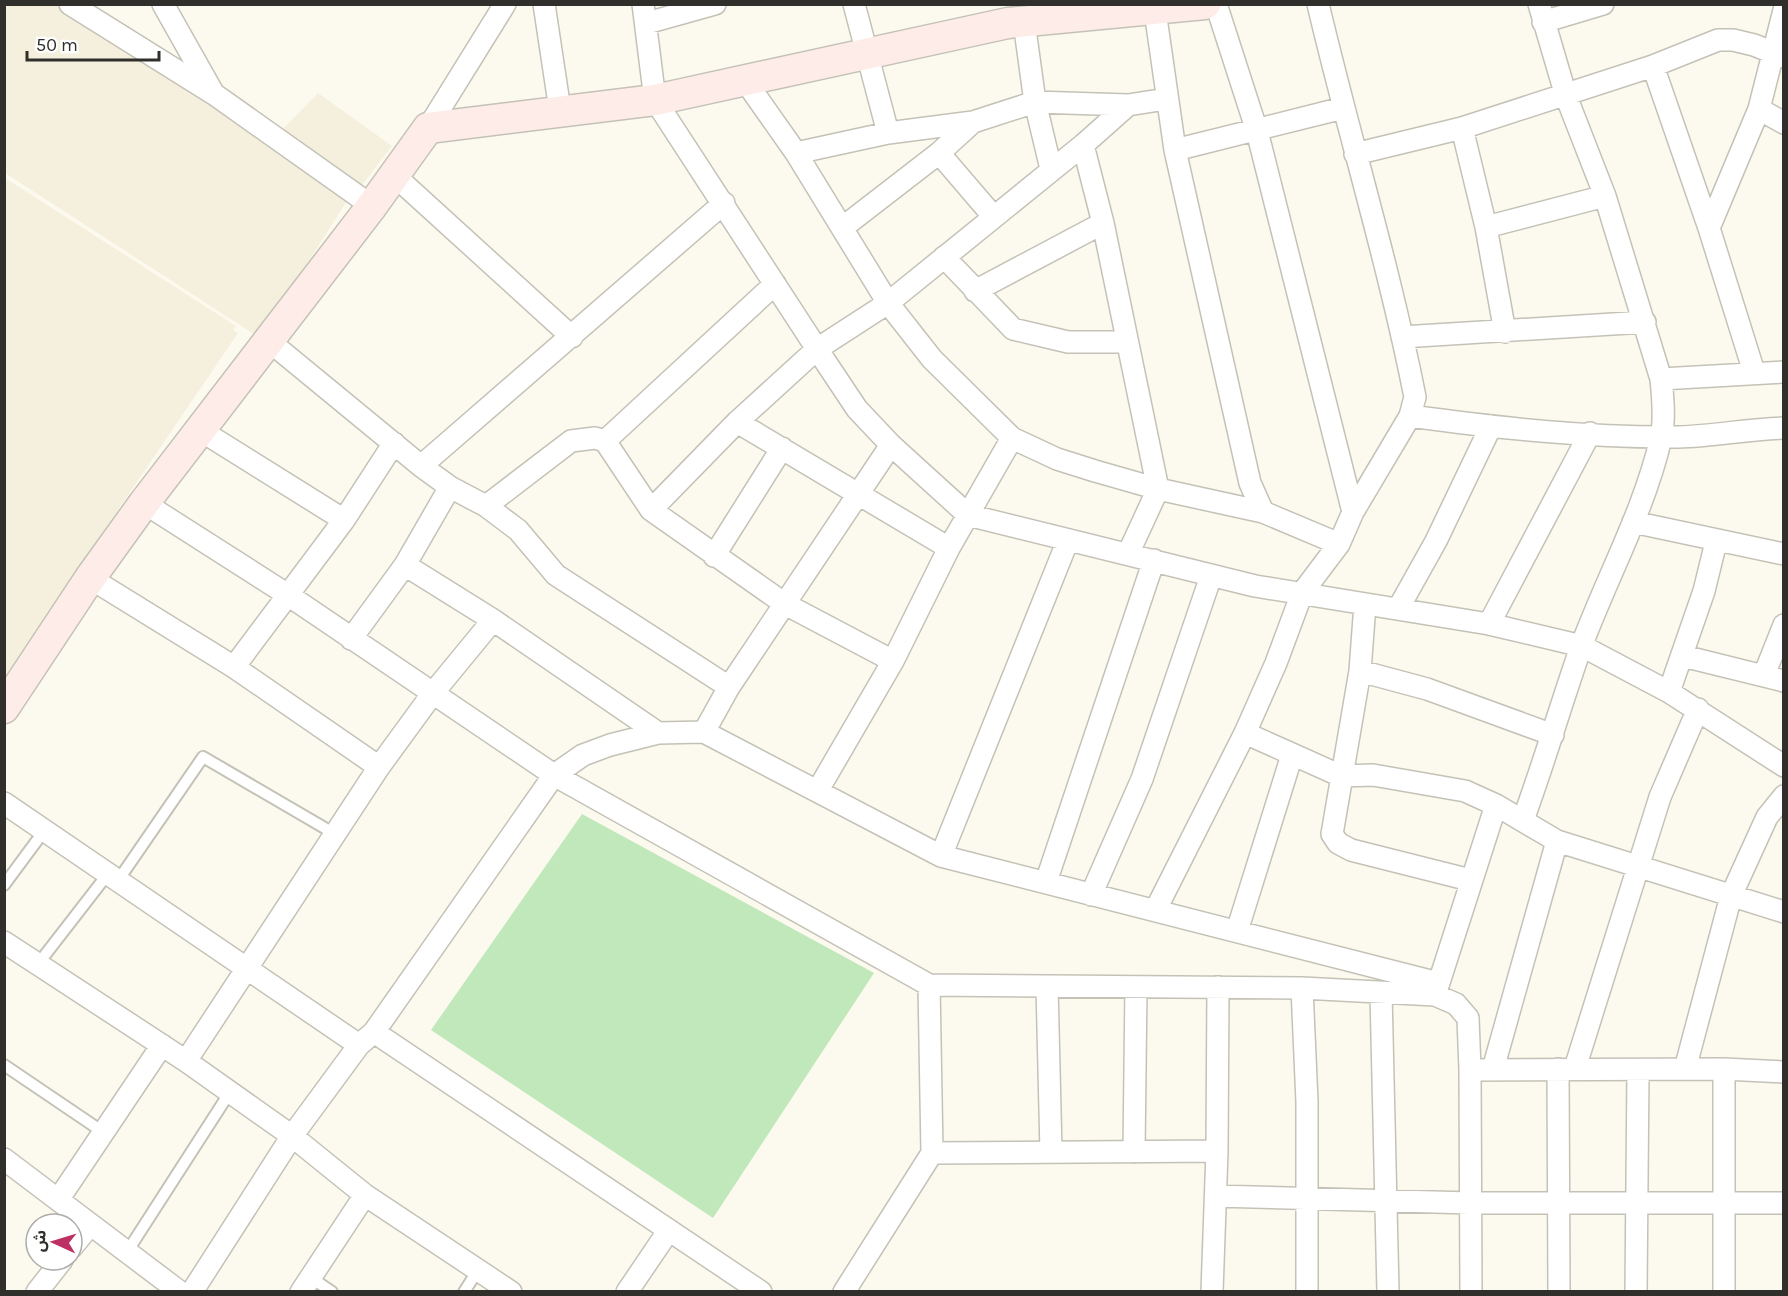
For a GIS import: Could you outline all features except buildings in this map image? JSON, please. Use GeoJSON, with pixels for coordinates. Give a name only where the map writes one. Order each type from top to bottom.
{"type":"FeatureCollection","features":[{"type":"Feature","properties":{"kind":"main road"},"geometry":{"type":"LineString","coordinates":[[4,708],[90,578],[144,503],[395,176],[428,128],[654,100],[867,55],[1012,17],[1125,9],[1155,11],[1204,5]]}},
{"type":"Feature","properties":{"kind":"street"},"geometry":{"type":"LineString","coordinates":[[70,4],[214,94],[372,206]]}},
{"type":"Feature","properties":{"kind":"street"},"geometry":{"type":"LineString","coordinates":[[163,4],[214,94]]}},
{"type":"Feature","properties":{"kind":"street"},"geometry":{"type":"LineString","coordinates":[[428,128],[505,4]]}},
{"type":"Feature","properties":{"kind":"street"},"geometry":{"type":"LineString","coordinates":[[544,4],[560,110]]}},
{"type":"Feature","properties":{"kind":"street"},"geometry":{"type":"LineString","coordinates":[[716,4],[645,14],[654,100],[724,203],[857,409],[891,445],[968,515],[1211,576],[1302,594],[1489,624],[1582,646],[1698,709],[1784,766]]}},
{"type":"Feature","properties":{"kind":"street"},"geometry":{"type":"LineString","coordinates":[[854,4],[888,133]]}},
{"type":"Feature","properties":{"kind":"street"},"geometry":{"type":"LineString","coordinates":[[1156,909],[1245,733],[1276,663],[1302,594],[1339,544],[1353,512],[1410,416],[1415,398],[1318,4]]}},
{"type":"Feature","properties":{"kind":"street"},"geometry":{"type":"LineString","coordinates":[[1523,820],[1582,646],[1633,522],[1661,437],[1661,379],[1645,322],[1605,196],[1566,96],[1541,13],[1603,4]]}},
{"type":"Feature","properties":{"kind":"street"},"geometry":{"type":"LineString","coordinates":[[1204,5],[1257,131],[1353,512]]}},
{"type":"Feature","properties":{"kind":"street"},"geometry":{"type":"LineString","coordinates":[[1709,228],[1759,109],[1778,54],[1784,10]]}},
{"type":"Feature","properties":{"kind":"street"},"geometry":{"type":"LineString","coordinates":[[1155,11],[1175,150],[1250,483],[1263,512]]}},
{"type":"Feature","properties":{"kind":"street"},"geometry":{"type":"LineString","coordinates":[[1012,17],[1051,169]]}},
{"type":"Feature","properties":{"kind":"street"},"geometry":{"type":"LineString","coordinates":[[1354,154],[1462,128],[1566,96],[1653,66],[1718,40],[1733,40],[1778,54]]}},
{"type":"Feature","properties":{"kind":"street"},"geometry":{"type":"LineString","coordinates":[[1653,66],[1709,228],[1754,372]]}},
{"type":"Feature","properties":{"kind":"street"},"geometry":{"type":"LineString","coordinates":[[746,82],[796,153],[888,303],[932,359],[1012,438],[1056,459],[1158,489],[1263,512],[1339,544]]}},
{"type":"Feature","properties":{"kind":"street"},"geometry":{"type":"LineString","coordinates":[[796,153],[888,133],[974,122],[1035,102],[1128,105],[1166,99]]}},
{"type":"Feature","properties":{"kind":"street"},"geometry":{"type":"LineString","coordinates":[[651,510],[737,422],[817,349],[888,303],[1083,145],[1128,105]]}},
{"type":"Feature","properties":{"kind":"street"},"geometry":{"type":"LineString","coordinates":[[1175,150],[1342,108]]}},
{"type":"Feature","properties":{"kind":"street"},"geometry":{"type":"LineString","coordinates":[[1759,109],[1784,123]]}},
{"type":"Feature","properties":{"kind":"street"},"geometry":{"type":"LineString","coordinates":[[842,228],[939,153],[974,122]]}},
{"type":"Feature","properties":{"kind":"street"},"geometry":{"type":"LineString","coordinates":[[1462,128],[1486,227],[1505,332]]}},
{"type":"Feature","properties":{"kind":"street"},"geometry":{"type":"LineString","coordinates":[[1083,145],[1102,223],[1158,489],[1128,554]]}},
{"type":"Feature","properties":{"kind":"street"},"geometry":{"type":"LineString","coordinates":[[939,153],[993,216]]}},
{"type":"Feature","properties":{"kind":"street"},"geometry":{"type":"LineString","coordinates":[[395,176],[572,337]]}},
{"type":"Feature","properties":{"kind":"street"},"geometry":{"type":"LineString","coordinates":[[1486,227],[1605,196]]}},
{"type":"Feature","properties":{"kind":"street"},"geometry":{"type":"LineString","coordinates":[[421,466],[724,203]]}},
{"type":"Feature","properties":{"kind":"street"},"geometry":{"type":"LineString","coordinates":[[975,291],[1102,223]]}},
{"type":"Feature","properties":{"kind":"street"},"geometry":{"type":"LineString","coordinates":[[944,257],[1006,323],[1023,332],[1068,342],[1127,342]]}},
{"type":"Feature","properties":{"kind":"street"},"geometry":{"type":"LineString","coordinates":[[605,441],[775,284]]}},
{"type":"Feature","properties":{"kind":"street"},"geometry":{"type":"LineString","coordinates":[[1402,338],[1645,322]]}},
{"type":"Feature","properties":{"kind":"street"},"geometry":{"type":"LineString","coordinates":[[269,341],[421,466],[450,487],[486,506],[518,530],[555,575],[729,687]]}},
{"type":"Feature","properties":{"kind":"street"},"geometry":{"type":"LineString","coordinates":[[1661,379],[1784,372]]}},
{"type":"Feature","properties":{"kind":"street"},"geometry":{"type":"LineString","coordinates":[[1410,416],[1491,426],[1661,437],[1713,435],[1784,428]]}},
{"type":"Feature","properties":{"kind":"street"},"geometry":{"type":"LineString","coordinates":[[737,422],[949,548]]}},
{"type":"Feature","properties":{"kind":"street"},"geometry":{"type":"LineString","coordinates":[[1398,609],[1436,541],[1491,426]]}},
{"type":"Feature","properties":{"kind":"street"},"geometry":{"type":"LineString","coordinates":[[200,430],[344,520]]}},
{"type":"Feature","properties":{"kind":"street"},"geometry":{"type":"LineString","coordinates":[[1489,624],[1590,433]]}},
{"type":"Feature","properties":{"kind":"street"},"geometry":{"type":"LineString","coordinates":[[486,506],[571,441],[595,438],[605,441],[651,510],[785,604],[893,661]]}},
{"type":"Feature","properties":{"kind":"street"},"geometry":{"type":"LineString","coordinates":[[818,790],[893,661],[949,548],[1012,438]]}},
{"type":"Feature","properties":{"kind":"street"},"geometry":{"type":"LineString","coordinates":[[234,667],[344,520],[394,443]]}},
{"type":"Feature","properties":{"kind":"street"},"geometry":{"type":"LineString","coordinates":[[704,732],[729,687],[891,445]]}},
{"type":"Feature","properties":{"kind":"street"},"geometry":{"type":"LineString","coordinates":[[714,556],[782,448]]}},
{"type":"Feature","properties":{"kind":"street"},"geometry":{"type":"LineString","coordinates":[[351,639],[405,565],[450,487]]}},
{"type":"Feature","properties":{"kind":"street"},"geometry":{"type":"LineString","coordinates":[[144,503],[288,596],[554,775],[929,985],[1302,988],[1381,993],[1437,989]]}},
{"type":"Feature","properties":{"kind":"street"},"geometry":{"type":"LineString","coordinates":[[1633,522],[1716,542],[1784,554]]}},
{"type":"Feature","properties":{"kind":"street"},"geometry":{"type":"LineString","coordinates":[[941,856],[1068,540]]}},
{"type":"Feature","properties":{"kind":"street"},"geometry":{"type":"LineString","coordinates":[[1669,692],[1704,591],[1716,542]]}},
{"type":"Feature","properties":{"kind":"street"},"geometry":{"type":"LineString","coordinates":[[1046,882],[1154,560]]}},
{"type":"Feature","properties":{"kind":"street"},"geometry":{"type":"LineString","coordinates":[[405,565],[493,620],[658,733]]}},
{"type":"Feature","properties":{"kind":"street"},"geometry":{"type":"LineString","coordinates":[[1091,895],[1142,779],[1211,576]]}},
{"type":"Feature","properties":{"kind":"street"},"geometry":{"type":"LineString","coordinates":[[90,578],[234,667],[378,767]]}},
{"type":"Feature","properties":{"kind":"street"},"geometry":{"type":"LineString","coordinates":[[1365,604],[1360,671],[1332,834],[1338,843],[1352,849],[1470,880]]}},
{"type":"Feature","properties":{"kind":"street"},"geometry":{"type":"LineString","coordinates":[[186,1061],[378,767],[433,693],[493,620]]}},
{"type":"Feature","properties":{"kind":"street"},"geometry":{"type":"LineString","coordinates":[[1683,656],[1774,678],[1784,625]]}},
{"type":"Feature","properties":{"kind":"street"},"geometry":{"type":"LineString","coordinates":[[1360,671],[1427,689],[1553,735]]}},
{"type":"Feature","properties":{"kind":"street"},"geometry":{"type":"LineString","coordinates":[[1559,1292],[1560,1202],[1567,1069],[1660,797],[1698,709]]}},
{"type":"Feature","properties":{"kind":"street"},"geometry":{"type":"LineString","coordinates":[[192,1292],[292,1136],[366,1038],[554,775],[583,755],[658,733],[704,732],[941,856],[985,869],[1156,909],[1437,989],[1456,1004],[1468,1018],[1471,1292]]}},
{"type":"Feature","properties":{"kind":"street"},"geometry":{"type":"LineString","coordinates":[[1245,733],[1341,776],[1366,774],[1465,791],[1496,805],[1557,841],[1784,912]]}},
{"type":"Feature","properties":{"kind":"street"},"geometry":{"type":"LineString","coordinates":[[1237,931],[1292,754]]}},
{"type":"Feature","properties":{"kind":"street"},"geometry":{"type":"LineString","coordinates":[[1685,1069],[1731,896],[1767,817],[1784,796]]}},
{"type":"Feature","properties":{"kind":"street"},"geometry":{"type":"LineString","coordinates":[[4,803],[246,970],[366,1038],[669,1230],[749,1288]]}},
{"type":"Feature","properties":{"kind":"street"},"geometry":{"type":"LineString","coordinates":[[1437,989],[1470,880],[1496,805]]}},
{"type":"Feature","properties":{"kind":"street"},"geometry":{"type":"LineString","coordinates":[[1493,1069],[1557,841]]}},
{"type":"Feature","properties":{"kind":"street"},"geometry":{"type":"LineString","coordinates":[[4,942],[186,1061],[292,1136],[365,1195],[511,1292]]}},
{"type":"Feature","properties":{"kind":"street"},"geometry":{"type":"LineString","coordinates":[[844,1292],[932,1153],[929,985]]}},
{"type":"Feature","properties":{"kind":"street"},"geometry":{"type":"LineString","coordinates":[[1047,986],[1051,1152]]}},
{"type":"Feature","properties":{"kind":"street"},"geometry":{"type":"LineString","coordinates":[[1134,1152],[1136,987]]}},
{"type":"Feature","properties":{"kind":"street"},"geometry":{"type":"LineString","coordinates":[[1212,1292],[1217,1151],[1218,987]]}},
{"type":"Feature","properties":{"kind":"street"},"geometry":{"type":"LineString","coordinates":[[1302,988],[1307,1102],[1307,1292]]}},
{"type":"Feature","properties":{"kind":"street"},"geometry":{"type":"LineString","coordinates":[[1381,993],[1388,1292]]}},
{"type":"Feature","properties":{"kind":"street"},"geometry":{"type":"LineString","coordinates":[[58,1200],[162,1045]]}},
{"type":"Feature","properties":{"kind":"street"},"geometry":{"type":"LineString","coordinates":[[1470,1070],[1724,1069],[1784,1072]]}},
{"type":"Feature","properties":{"kind":"street"},"geometry":{"type":"LineString","coordinates":[[1724,1069],[1724,1292]]}},
{"type":"Feature","properties":{"kind":"street"},"geometry":{"type":"LineString","coordinates":[[1636,1292],[1635,1201],[1638,1071]]}},
{"type":"Feature","properties":{"kind":"street"},"geometry":{"type":"LineString","coordinates":[[932,1153],[1217,1151]]}},
{"type":"Feature","properties":{"kind":"street"},"geometry":{"type":"LineString","coordinates":[[4,1159],[180,1292]]}},
{"type":"Feature","properties":{"kind":"street"},"geometry":{"type":"LineString","coordinates":[[306,1284],[365,1195]]}},
{"type":"Feature","properties":{"kind":"street"},"geometry":{"type":"LineString","coordinates":[[1216,1196],[1470,1203],[1635,1201],[1724,1204],[1784,1203]]}},
{"type":"Feature","properties":{"kind":"street"},"geometry":{"type":"LineString","coordinates":[[84,1232],[90,1225]]}},
{"type":"Feature","properties":{"kind":"street"},"geometry":{"type":"LineString","coordinates":[[627,1292],[669,1230]]}},
{"type":"Feature","properties":{"kind":"street"},"geometry":{"type":"LineString","coordinates":[[37,1292],[53,1272]]}},
{"type":"Feature","properties":{"kind":"lane"},"geometry":{"type":"LineString","coordinates":[[38,964],[112,879],[203,757],[335,834]]}},
{"type":"Feature","properties":{"kind":"lane"},"geometry":{"type":"LineString","coordinates":[[4,885],[44,831]]}},
{"type":"Feature","properties":{"kind":"lane"},"geometry":{"type":"LineString","coordinates":[[4,1065],[104,1132]]}},
{"type":"Feature","properties":{"kind":"lane"},"geometry":{"type":"LineString","coordinates":[[127,1252],[230,1092]]}},
{"type":"Feature","properties":{"kind":"lane"},"geometry":{"type":"LineString","coordinates":[[464,1292],[478,1270]]}},
{"type":"Feature","properties":{"kind":"lane"},"geometry":{"type":"LineString","coordinates":[[306,1284],[332,1292]]}},
{"type":"Feature","properties":{"kind":"shaded area"},"geometry":{"type":"Polygon","coordinates":[[[4,5],[58,5],[352,193],[260,338],[5,173],[4,5]]]}},
{"type":"Feature","properties":{"kind":"shaded area"},"geometry":{"type":"Polygon","coordinates":[[[318,93],[392,146],[362,185],[282,130],[318,93]]]}},
{"type":"Feature","properties":{"kind":"shaded area"},"geometry":{"type":"Polygon","coordinates":[[[5,178],[236,326],[233,330],[238,333],[120,507],[5,687],[5,178]]]}},
{"type":"Feature","properties":{"kind":"green space"},"geometry":{"type":"Polygon","coordinates":[[[582,814],[874,973],[713,1218],[431,1030],[582,814]]]}}]}
